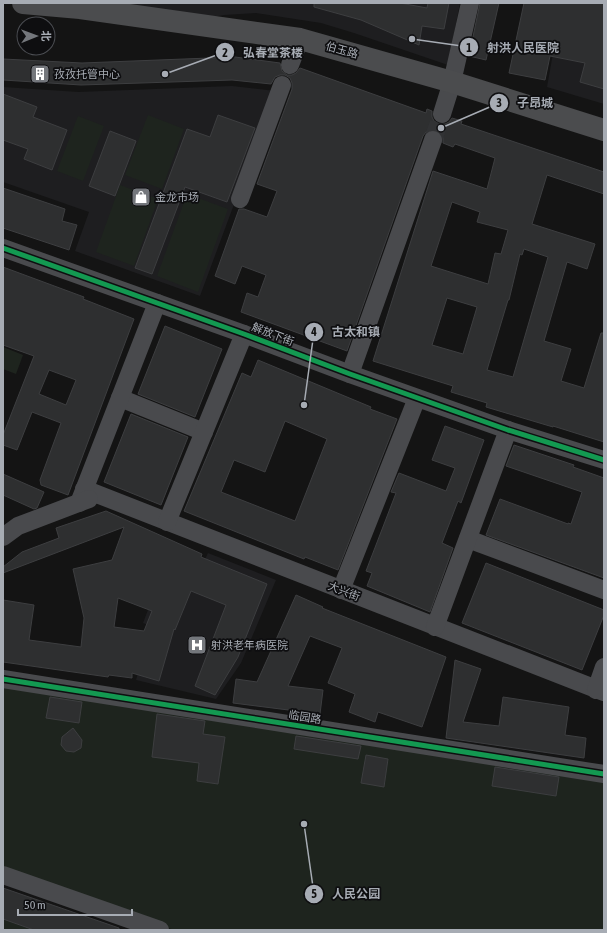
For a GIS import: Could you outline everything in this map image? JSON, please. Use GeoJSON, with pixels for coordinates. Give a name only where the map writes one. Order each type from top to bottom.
{"type":"FeatureCollection","features":[{"type":"Feature","properties":{"kind":"main road","name":"伯玉路"},"geometry":{"type":"LineString","coordinates":[[24,3],[80,8],[300,39],[452,82],[604,130]]}},
{"type":"Feature","properties":{"kind":"street"},"geometry":{"type":"LineString","coordinates":[[442,114],[452,82],[470,3]]}},
{"type":"Feature","properties":{"kind":"street"},"geometry":{"type":"LineString","coordinates":[[290,65],[300,39]]}},
{"type":"Feature","properties":{"kind":"street"},"geometry":{"type":"LineString","coordinates":[[240,198],[282,85]]}},
{"type":"Feature","properties":{"kind":"street"},"geometry":{"type":"LineString","coordinates":[[350,374],[433,140]]}},
{"type":"Feature","properties":{"kind":"street","name":"解放下街"},"geometry":{"type":"LineString","coordinates":[[3,248],[508,430],[603,456]]}},
{"type":"Feature","properties":{"kind":"street"},"geometry":{"type":"LineString","coordinates":[[3,537],[10,523],[87,496],[120,398],[157,303]]}},
{"type":"Feature","properties":{"kind":"street"},"geometry":{"type":"LineString","coordinates":[[167,522],[244,334]]}},
{"type":"Feature","properties":{"kind":"street"},"geometry":{"type":"LineString","coordinates":[[120,398],[204,432]]}},
{"type":"Feature","properties":{"kind":"street"},"geometry":{"type":"LineString","coordinates":[[341,590],[417,398]]}},
{"type":"Feature","properties":{"kind":"street"},"geometry":{"type":"LineString","coordinates":[[435,627],[508,430]]}},
{"type":"Feature","properties":{"kind":"street","name":"大兴街"},"geometry":{"type":"LineString","coordinates":[[87,496],[167,522],[600,691]]}},
{"type":"Feature","properties":{"kind":"street"},"geometry":{"type":"LineString","coordinates":[[468,539],[604,590]]}},
{"type":"Feature","properties":{"kind":"street"},"geometry":{"type":"LineString","coordinates":[[600,691],[604,667]]}},
{"type":"Feature","properties":{"kind":"street","name":"临园路"},"geometry":{"type":"LineString","coordinates":[[3,679],[604,774]]}},
{"type":"Feature","properties":{"kind":"street"},"geometry":{"type":"LineString","coordinates":[[3,875],[160,930]]}},
{"type":"Feature","properties":{"kind":"shaded area"},"geometry":{"type":"Polygon","coordinates":[[[128,3],[460,3],[448,65],[321,23],[256,13],[224,15],[203,19],[128,6],[128,3]]]}},
{"type":"Feature","properties":{"kind":"shaded area"},"geometry":{"type":"Polygon","coordinates":[[[562,3],[604,3],[604,104],[547,87],[562,3]]]}},
{"type":"Feature","properties":{"kind":"shaded area","name":"金龙市场"},"geometry":{"type":"Polygon","coordinates":[[[232,86],[276,91],[200,296],[75,251],[89,212],[3,182],[3,87],[78,92],[232,86]]]}},
{"type":"Feature","properties":{"kind":"shaded area"},"geometry":{"type":"Polygon","coordinates":[[[148,115],[184,129],[162,189],[125,175],[148,115]]]}},
{"type":"Feature","properties":{"kind":"shaded area"},"geometry":{"type":"Polygon","coordinates":[[[78,116],[104,126],[83,181],[57,171],[78,116]]]}},
{"type":"Feature","properties":{"kind":"shaded area"},"geometry":{"type":"Polygon","coordinates":[[[120,185],[158,199],[134,266],[96,252],[120,185]]]}},
{"type":"Feature","properties":{"kind":"shaded area"},"geometry":{"type":"Polygon","coordinates":[[[187,194],[228,209],[198,292],[157,276],[187,194]]]}},
{"type":"Feature","properties":{"kind":"shaded area"},"geometry":{"type":"Polygon","coordinates":[[[3,347],[23,355],[16,374],[3,369],[3,347]]]}},
{"type":"Feature","properties":{"kind":"shaded area","name":"射洪老年病医院"},"geometry":{"type":"Polygon","coordinates":[[[208,553],[276,580],[241,663],[216,699],[136,680],[151,626],[143,623],[163,571],[194,583],[208,553]]]}},
{"type":"Feature","properties":{"kind":"shaded area"},"geometry":{"type":"Polygon","coordinates":[[[3,684],[604,779],[604,930],[174,930],[3,868],[3,684]]]}},
{"type":"Feature","properties":{"kind":"shaded area"},"geometry":{"type":"Polygon","coordinates":[[[3,919],[34,930],[3,930],[3,919]]]}},
{"type":"Feature","properties":{"kind":"building"},"geometry":{"type":"Polygon","coordinates":[[[314,3],[400,3],[427,8],[428,3],[449,3],[444,29],[422,26],[419,45],[361,20],[314,7],[314,3]]]}},
{"type":"Feature","properties":{"kind":"building"},"geometry":{"type":"Polygon","coordinates":[[[480,3],[499,3],[486,60],[469,56],[480,3]]]}},
{"type":"Feature","properties":{"kind":"building"},"geometry":{"type":"Polygon","coordinates":[[[524,3],[604,3],[604,89],[580,82],[585,63],[550,56],[545,80],[509,73],[524,3]]]}},
{"type":"Feature","properties":{"kind":"building"},"geometry":{"type":"Polygon","coordinates":[[[235,57],[280,63],[282,71],[287,75],[296,73],[300,68],[426,113],[427,109],[432,111],[434,121],[439,124],[445,124],[452,118],[462,121],[461,124],[604,172],[604,194],[547,175],[532,224],[595,244],[587,269],[567,262],[544,341],[571,349],[561,381],[584,388],[601,333],[604,333],[604,442],[486,407],[487,403],[451,392],[453,386],[373,361],[433,171],[487,189],[495,158],[455,144],[453,147],[443,143],[441,133],[437,130],[426,132],[423,136],[347,351],[241,312],[247,293],[258,297],[266,275],[242,266],[235,284],[215,276],[239,209],[244,209],[267,217],[277,191],[257,184],[292,89],[290,78],[285,75],[280,75],[275,77],[271,84],[232,80],[81,85],[3,80],[3,59],[82,63],[235,57]],[[452,202],[431,266],[488,284],[495,253],[501,254],[508,230],[477,222],[480,212],[452,202]],[[524,249],[522,255],[520,254],[509,300],[487,370],[513,377],[548,257],[524,249]],[[447,298],[432,345],[463,354],[477,307],[447,298]]]}},
{"type":"Feature","properties":{"kind":"building"},"geometry":{"type":"Polygon","coordinates":[[[3,94],[37,107],[33,117],[67,130],[52,170],[24,159],[28,149],[3,140],[3,94]]]}},
{"type":"Feature","properties":{"kind":"building"},"geometry":{"type":"Polygon","coordinates":[[[218,115],[255,128],[227,202],[185,187],[152,274],[135,268],[187,129],[210,137],[218,115]]]}},
{"type":"Feature","properties":{"kind":"building"},"geometry":{"type":"Polygon","coordinates":[[[110,131],[136,141],[115,196],[89,186],[110,131]]]}},
{"type":"Feature","properties":{"kind":"building"},"geometry":{"type":"Polygon","coordinates":[[[3,188],[65,209],[62,221],[77,225],[69,250],[3,228],[3,188]]]}},
{"type":"Feature","properties":{"kind":"building"},"geometry":{"type":"Polygon","coordinates":[[[3,267],[84,297],[83,299],[134,319],[68,495],[41,485],[40,480],[61,423],[32,412],[17,450],[3,445],[3,435],[34,356],[3,345],[3,267]],[[49,370],[39,394],[66,405],[76,380],[49,370]]]}},
{"type":"Feature","properties":{"kind":"building"},"geometry":{"type":"Polygon","coordinates":[[[165,326],[222,349],[195,417],[138,394],[165,326]]]}},
{"type":"Feature","properties":{"kind":"building"},"geometry":{"type":"Polygon","coordinates":[[[258,360],[371,407],[370,409],[397,419],[338,570],[305,557],[304,559],[184,511],[242,373],[251,377],[258,360]],[[285,421],[265,472],[234,460],[221,492],[295,521],[327,439],[285,421]]]}},
{"type":"Feature","properties":{"kind":"building"},"geometry":{"type":"Polygon","coordinates":[[[131,414],[188,437],[161,505],[104,482],[131,414]]]}},
{"type":"Feature","properties":{"kind":"building"},"geometry":{"type":"Polygon","coordinates":[[[445,426],[484,440],[461,503],[458,501],[442,543],[453,548],[430,612],[367,586],[372,573],[366,571],[396,493],[391,492],[399,473],[446,491],[455,468],[432,460],[445,426]]]}},
{"type":"Feature","properties":{"kind":"building"},"geometry":{"type":"Polygon","coordinates":[[[514,445],[574,465],[573,467],[604,478],[604,578],[486,535],[500,499],[571,524],[582,492],[506,466],[514,445]]]}},
{"type":"Feature","properties":{"kind":"building"},"geometry":{"type":"Polygon","coordinates":[[[3,474],[44,492],[37,508],[34,509],[3,495],[3,474]]]}},
{"type":"Feature","properties":{"kind":"building"},"geometry":{"type":"Polygon","coordinates":[[[106,511],[202,554],[201,557],[267,584],[238,657],[215,695],[195,686],[226,605],[191,591],[175,630],[174,629],[159,681],[132,673],[132,678],[109,675],[108,677],[3,662],[3,600],[34,605],[29,640],[81,647],[84,618],[73,569],[112,560],[124,527],[3,573],[3,567],[22,552],[59,538],[56,528],[106,511]],[[118,598],[114,627],[144,631],[152,611],[118,598]]]}},
{"type":"Feature","properties":{"kind":"building"},"geometry":{"type":"Polygon","coordinates":[[[486,563],[604,610],[604,615],[582,670],[462,623],[486,563]]]}},
{"type":"Feature","properties":{"kind":"building"},"geometry":{"type":"Polygon","coordinates":[[[296,595],[323,607],[322,608],[446,657],[422,727],[378,712],[375,722],[349,712],[355,694],[328,683],[342,648],[310,636],[288,686],[323,690],[320,714],[233,703],[236,679],[257,682],[296,595]]]}},
{"type":"Feature","properties":{"kind":"building"},"geometry":{"type":"Polygon","coordinates":[[[455,660],[481,669],[463,722],[499,726],[503,697],[569,707],[565,735],[586,738],[584,758],[446,738],[455,660]]]}},
{"type":"Feature","properties":{"kind":"building"},"geometry":{"type":"Polygon","coordinates":[[[50,697],[82,702],[79,723],[46,718],[50,697]]]}},
{"type":"Feature","properties":{"kind":"building"},"geometry":{"type":"Polygon","coordinates":[[[157,714],[205,721],[203,734],[225,737],[218,784],[197,781],[199,763],[152,757],[157,714]]]}},
{"type":"Feature","properties":{"kind":"building"},"geometry":{"type":"Polygon","coordinates":[[[73,728],[82,740],[81,748],[74,752],[66,751],[61,745],[62,737],[73,728]]]}},
{"type":"Feature","properties":{"kind":"building"},"geometry":{"type":"Polygon","coordinates":[[[296,736],[361,746],[358,759],[294,749],[296,736]]]}},
{"type":"Feature","properties":{"kind":"building"},"geometry":{"type":"Polygon","coordinates":[[[366,755],[388,759],[384,787],[361,783],[366,755]]]}},
{"type":"Feature","properties":{"kind":"building"},"geometry":{"type":"Polygon","coordinates":[[[495,767],[559,777],[556,796],[492,786],[495,767]]]}},
{"type":"Feature","properties":{"kind":"building"},"geometry":{"type":"Polygon","coordinates":[[[3,888],[119,928],[119,930],[34,930],[3,919],[3,888]]]}},
{"type":"Feature","properties":{"kind":"tunnel"},"geometry":{"type":"LineString","coordinates":[[433,140],[442,114]]}},
{"type":"Feature","properties":{"kind":"cycle path"},"geometry":{"type":"LineString","coordinates":[[3,248],[508,430],[604,460]]}},
{"type":"Feature","properties":{"kind":"cycle path"},"geometry":{"type":"LineString","coordinates":[[3,679],[604,774]]}},
{"type":"Feature","properties":{"kind":"place","name":"射洪人民医院"},"geometry":{"type":"Point","coordinates":[412,39]}},
{"type":"Feature","properties":{"kind":"place","name":"孜孜托管中心"},"geometry":{"type":"Point","coordinates":[40,74]}},
{"type":"Feature","properties":{"kind":"place","name":"弘春堂茶楼"},"geometry":{"type":"Point","coordinates":[165,74]}},
{"type":"Feature","properties":{"kind":"place","name":"子昂城"},"geometry":{"type":"Point","coordinates":[441,128]}},
{"type":"Feature","properties":{"kind":"place","name":"金龙市场"},"geometry":{"type":"Point","coordinates":[141,197]}},
{"type":"Feature","properties":{"kind":"place","name":"古太和镇"},"geometry":{"type":"Point","coordinates":[304,405]}},
{"type":"Feature","properties":{"kind":"place","name":"射洪老年病医院"},"geometry":{"type":"Point","coordinates":[197,645]}},
{"type":"Feature","properties":{"kind":"place","name":"人民公园"},"geometry":{"type":"Point","coordinates":[304,824]}}]}
